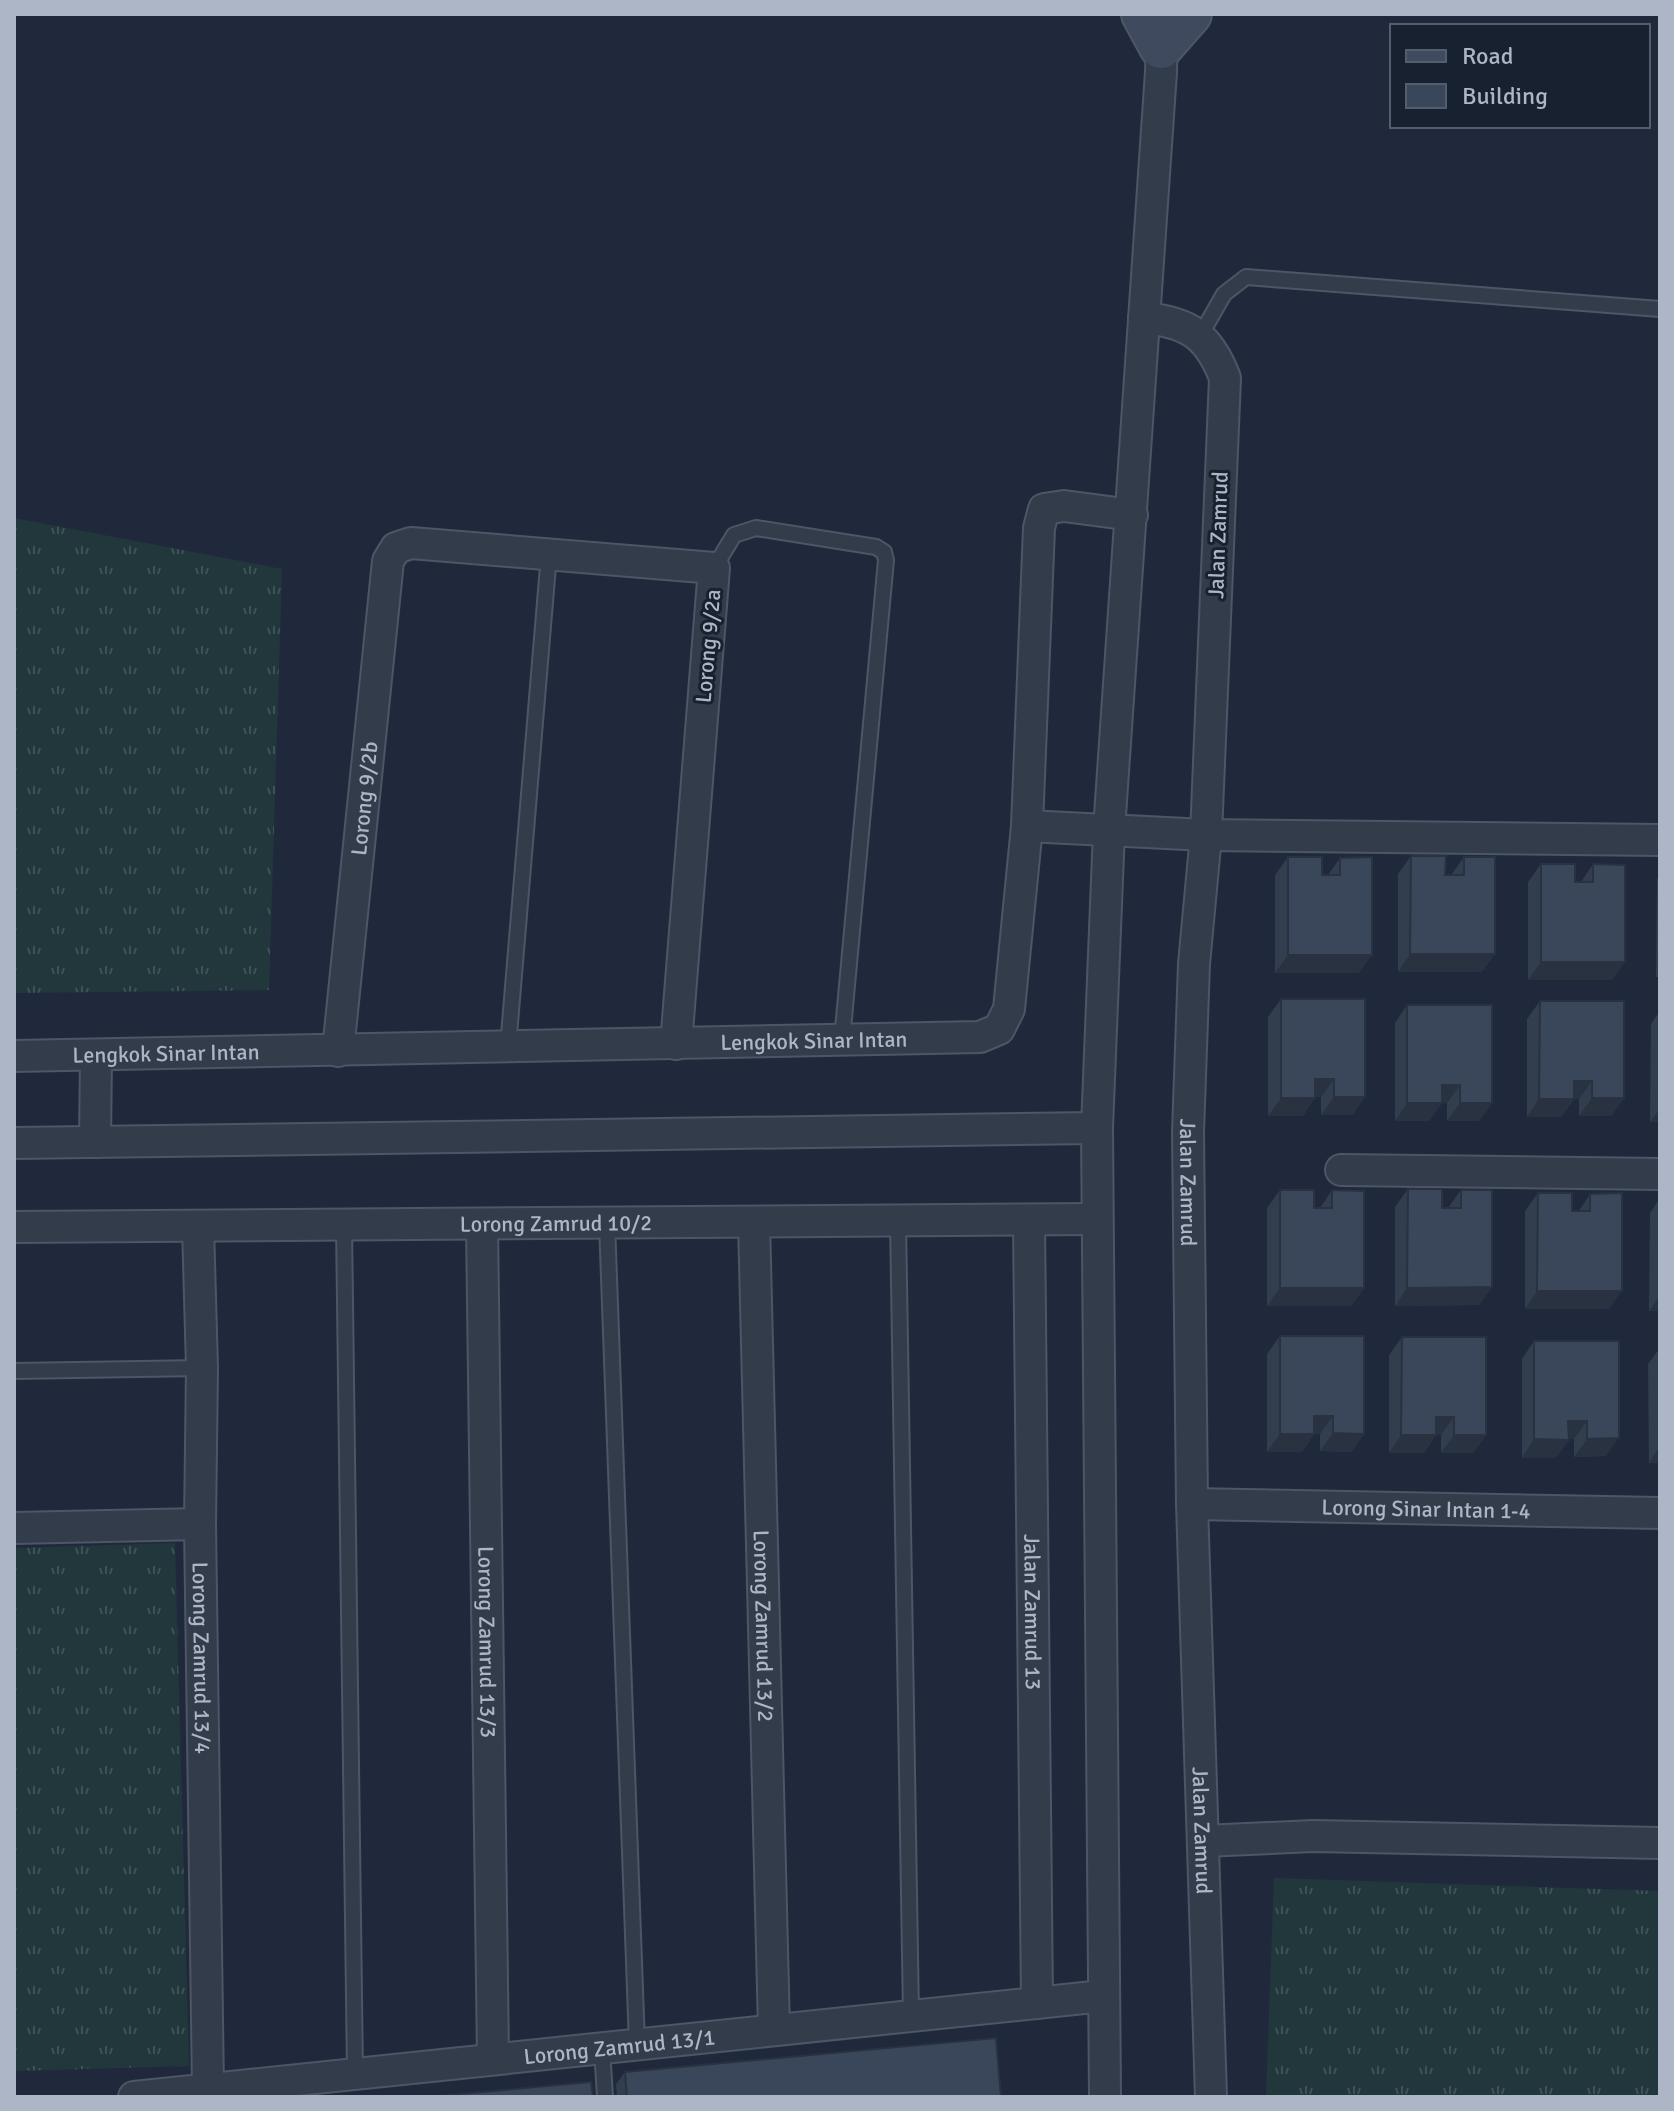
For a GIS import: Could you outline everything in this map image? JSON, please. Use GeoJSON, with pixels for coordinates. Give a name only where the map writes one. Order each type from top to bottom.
{"type":"FeatureCollection","features":[{"type":"Feature","properties":{"kind":"main road"},"geometry":{"type":"LineString","coordinates":[[1155,25],[1190,14]]}},
{"type":"Feature","properties":{"kind":"street"},"geometry":{"type":"LineString","coordinates":[[1105,2097],[1097,1128],[1109,830],[1161,72],[1155,25]]}},
{"type":"Feature","properties":{"kind":"street"},"geometry":{"type":"LineString","coordinates":[[1144,318],[1169,320],[1200,336]]}},
{"type":"Feature","properties":{"kind":"street","name":"Jalan Zamrud"},"geometry":{"type":"LineString","coordinates":[[1200,336],[1216,354],[1225,378],[1206,835],[1194,964],[1188,1132],[1192,1504],[1211,2097]]}},
{"type":"Feature","properties":{"kind":"street","name":"Lengkok Sinar Intan"},"geometry":{"type":"LineString","coordinates":[[14,1056],[980,1037],[999,1029],[1009,1009],[1027,826],[1039,528],[1044,509],[1064,506],[1132,515]]}},
{"type":"Feature","properties":{"kind":"street","name":"Lorong 9/2a"},"geometry":{"type":"LineString","coordinates":[[396,548],[411,543],[714,568],[676,1044]]}},
{"type":"Feature","properties":{"kind":"street","name":"Lorong 9/2b"},"geometry":{"type":"LineString","coordinates":[[338,1051],[388,561],[396,548]]}},
{"type":"Feature","properties":{"kind":"street"},"geometry":{"type":"LineString","coordinates":[[1027,826],[1206,835],[1660,840]]}},
{"type":"Feature","properties":{"kind":"street"},"geometry":{"type":"LineString","coordinates":[[95,1142],[96,1055]]}},
{"type":"Feature","properties":{"kind":"street"},"geometry":{"type":"LineString","coordinates":[[14,1143],[1097,1128]]}},
{"type":"Feature","properties":{"kind":"street"},"geometry":{"type":"LineString","coordinates":[[1341,1170],[1660,1174]]}},
{"type":"Feature","properties":{"kind":"street","name":"Lorong Zamrud 10/2"},"geometry":{"type":"LineString","coordinates":[[14,1227],[1097,1219]]}},
{"type":"Feature","properties":{"kind":"street","name":"Jalan Zamrud 13"},"geometry":{"type":"LineString","coordinates":[[1029,1220],[1037,2003]]}},
{"type":"Feature","properties":{"kind":"street","name":"Lorong Zamrud 13/2"},"geometry":{"type":"LineString","coordinates":[[754,1222],[774,2030]]}},
{"type":"Feature","properties":{"kind":"street","name":"Lorong Zamrud 13/3"},"geometry":{"type":"LineString","coordinates":[[482,1224],[493,2059]]}},
{"type":"Feature","properties":{"kind":"street","name":"Lorong Zamrud 13/4"},"geometry":{"type":"LineString","coordinates":[[198,1226],[208,2089]]}},
{"type":"Feature","properties":{"kind":"street","name":"Lorong Sinar Intan 1-4"},"geometry":{"type":"LineString","coordinates":[[1192,1504],[1660,1513]]}},
{"type":"Feature","properties":{"kind":"street"},"geometry":{"type":"LineString","coordinates":[[14,1528],[200,1524]]}},
{"type":"Feature","properties":{"kind":"street"},"geometry":{"type":"LineString","coordinates":[[1204,1841],[1313,1836],[1660,1843]]}},
{"type":"Feature","properties":{"kind":"street","name":"Lorong Zamrud 13/1"},"geometry":{"type":"LineString","coordinates":[[134,2097],[1103,1996]]}},
{"type":"Feature","properties":{"kind":"lane"},"geometry":{"type":"LineString","coordinates":[[1200,336],[1224,294],[1246,277],[1660,309]]}},
{"type":"Feature","properties":{"kind":"lane"},"geometry":{"type":"LineString","coordinates":[[714,568],[734,535],[756,528],[876,547],[884,552],[886,560],[842,1040]]}},
{"type":"Feature","properties":{"kind":"lane"},"geometry":{"type":"LineString","coordinates":[[508,1048],[549,554]]}},
{"type":"Feature","properties":{"kind":"lane"},"geometry":{"type":"LineString","coordinates":[[898,1221],[911,2016]]}},
{"type":"Feature","properties":{"kind":"lane"},"geometry":{"type":"LineString","coordinates":[[607,1223],[637,2044]]}},
{"type":"Feature","properties":{"kind":"lane"},"geometry":{"type":"LineString","coordinates":[[344,1225],[355,2074]]}},
{"type":"Feature","properties":{"kind":"lane"},"geometry":{"type":"LineString","coordinates":[[14,1371],[202,1368]]}},
{"type":"Feature","properties":{"kind":"lane"},"geometry":{"type":"LineString","coordinates":[[602,2048],[605,2097]]}},
{"type":"Feature","properties":{"kind":"green space"},"geometry":{"type":"Polygon","coordinates":[[[14,518],[282,569],[269,990],[14,993],[14,518]]]}},
{"type":"Feature","properties":{"kind":"green space"},"geometry":{"type":"Polygon","coordinates":[[[175,1543],[189,2066],[14,2071],[14,1548],[175,1543]]]}},
{"type":"Feature","properties":{"kind":"green space"},"geometry":{"type":"Polygon","coordinates":[[[1274,1878],[1660,1891],[1660,2097],[1266,2097],[1274,1878]]]}},
{"type":"Feature","properties":{"kind":"building"},"geometry":{"type":"Polygon","coordinates":[[[1411,856],[1446,856],[1445,875],[1464,875],[1464,857],[1495,857],[1495,954],[1410,954],[1411,856]]]}},
{"type":"Feature","properties":{"kind":"building"},"geometry":{"type":"Polygon","coordinates":[[[1288,857],[1322,857],[1322,875],[1340,875],[1340,858],[1372,857],[1372,955],[1288,955],[1288,857]]]}},
{"type":"Feature","properties":{"kind":"building"},"geometry":{"type":"Polygon","coordinates":[[[1541,864],[1575,864],[1575,882],[1593,882],[1593,864],[1625,865],[1625,962],[1541,962],[1541,864]]]}},
{"type":"Feature","properties":{"kind":"building"},"geometry":{"type":"Polygon","coordinates":[[[1281,999],[1365,999],[1365,1097],[1334,1097],[1334,1079],[1315,1079],[1315,1098],[1281,1098],[1281,999]]]}},
{"type":"Feature","properties":{"kind":"building"},"geometry":{"type":"Polygon","coordinates":[[[1540,1001],[1624,1001],[1624,1098],[1592,1098],[1592,1081],[1574,1081],[1574,1099],[1539,1099],[1540,1001]]]}},
{"type":"Feature","properties":{"kind":"building"},"geometry":{"type":"Polygon","coordinates":[[[1407,1005],[1492,1005],[1492,1103],[1460,1103],[1460,1085],[1442,1085],[1442,1103],[1407,1103],[1407,1005]]]}},
{"type":"Feature","properties":{"kind":"building"},"geometry":{"type":"Polygon","coordinates":[[[1408,1189],[1442,1189],[1442,1208],[1461,1208],[1461,1190],[1492,1190],[1492,1287],[1407,1288],[1408,1189]]]}},
{"type":"Feature","properties":{"kind":"building"},"geometry":{"type":"Polygon","coordinates":[[[1280,1190],[1314,1190],[1314,1208],[1332,1208],[1332,1190],[1364,1191],[1364,1288],[1280,1288],[1280,1190]]]}},
{"type":"Feature","properties":{"kind":"building"},"geometry":{"type":"Polygon","coordinates":[[[1538,1193],[1572,1193],[1572,1211],[1590,1211],[1590,1194],[1622,1193],[1622,1291],[1537,1291],[1538,1193]]]}},
{"type":"Feature","properties":{"kind":"building"},"geometry":{"type":"Polygon","coordinates":[[[1280,1336],[1364,1336],[1364,1434],[1333,1433],[1333,1416],[1314,1416],[1314,1434],[1280,1434],[1280,1336]]]}},
{"type":"Feature","properties":{"kind":"building"},"geometry":{"type":"Polygon","coordinates":[[[1402,1337],[1486,1337],[1486,1435],[1454,1435],[1454,1417],[1436,1417],[1436,1435],[1401,1435],[1402,1337]]]}},
{"type":"Feature","properties":{"kind":"building"},"geometry":{"type":"Polygon","coordinates":[[[1534,1341],[1619,1341],[1619,1438],[1587,1439],[1587,1421],[1568,1421],[1569,1440],[1534,1439],[1534,1341]]]}},
{"type":"Feature","properties":{"kind":"building"},"geometry":{"type":"Polygon","coordinates":[[[996,2038],[1001,2097],[627,2097],[625,2072],[996,2038]]]}},
{"type":"Feature","properties":{"kind":"building"},"geometry":{"type":"Polygon","coordinates":[[[591,2082],[593,2097],[427,2097],[591,2082]]]}}]}
